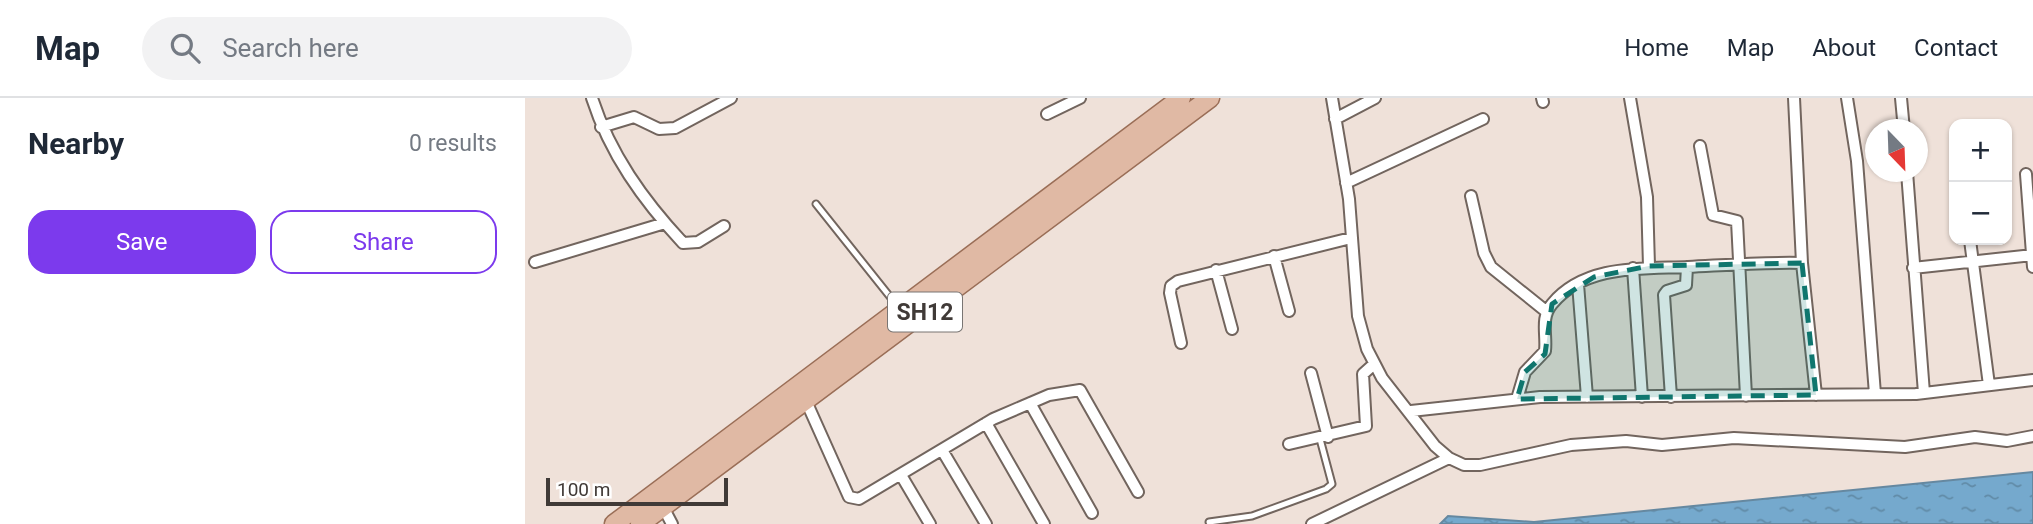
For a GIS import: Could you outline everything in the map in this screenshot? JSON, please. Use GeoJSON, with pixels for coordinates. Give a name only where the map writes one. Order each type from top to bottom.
{"type":"FeatureCollection","features":[{"type":"Feature","properties":{"kind":"main road"},"geometry":{"type":"LineString","coordinates":[[614,524],[905,316],[1181,98]]}},
{"type":"Feature","properties":{"kind":"main road","name":"SH12"},"geometry":{"type":"LineString","coordinates":[[640,524],[806,401],[905,316],[1210,98]]}},
{"type":"Feature","properties":{"kind":"street"},"geometry":{"type":"LineString","coordinates":[[592,98],[601,127],[635,187],[683,243],[691,244],[724,226]]}},
{"type":"Feature","properties":{"kind":"street"},"geometry":{"type":"LineString","coordinates":[[601,127],[633,117],[659,129],[675,128],[731,98]]}},
{"type":"Feature","properties":{"kind":"street"},"geometry":{"type":"LineString","coordinates":[[1047,114],[1080,98]]}},
{"type":"Feature","properties":{"kind":"street"},"geometry":{"type":"LineString","coordinates":[[1332,98],[1346,183],[1358,316],[1374,365],[1435,446],[1449,458],[1464,465],[1480,465],[1571,445],[1626,441],[1662,444],[1734,438],[1905,447],[1976,437],[2007,441],[2033,436]]}},
{"type":"Feature","properties":{"kind":"street"},"geometry":{"type":"LineString","coordinates":[[1335,119],[1375,98]]}},
{"type":"Feature","properties":{"kind":"street"},"geometry":{"type":"LineString","coordinates":[[1630,98],[1645,174],[1649,266]]}},
{"type":"Feature","properties":{"kind":"street"},"geometry":{"type":"LineString","coordinates":[[1794,98],[1802,263],[1816,395]]}},
{"type":"Feature","properties":{"kind":"street"},"geometry":{"type":"LineString","coordinates":[[1847,98],[1857,161],[1875,394]]}},
{"type":"Feature","properties":{"kind":"street"},"geometry":{"type":"LineString","coordinates":[[1901,98],[1903,119]]}},
{"type":"Feature","properties":{"kind":"street"},"geometry":{"type":"LineString","coordinates":[[1346,183],[1483,119]]}},
{"type":"Feature","properties":{"kind":"street"},"geometry":{"type":"LineString","coordinates":[[1700,146],[1713,215],[1737,221],[1745,396]]}},
{"type":"Feature","properties":{"kind":"street"},"geometry":{"type":"LineString","coordinates":[[2026,174],[2033,267]]}},
{"type":"Feature","properties":{"kind":"street"},"geometry":{"type":"LineString","coordinates":[[1908,182],[1924,393]]}},
{"type":"Feature","properties":{"kind":"street"},"geometry":{"type":"LineString","coordinates":[[1471,195],[1484,253],[1491,267],[1547,312]]}},
{"type":"Feature","properties":{"kind":"street"},"geometry":{"type":"LineString","coordinates":[[535,262],[665,223]]}},
{"type":"Feature","properties":{"kind":"street"},"geometry":{"type":"LineString","coordinates":[[1181,343],[1171,286],[1216,270],[1351,238]]}},
{"type":"Feature","properties":{"kind":"street"},"geometry":{"type":"LineString","coordinates":[[1970,245],[1989,385]]}},
{"type":"Feature","properties":{"kind":"street"},"geometry":{"type":"LineString","coordinates":[[1913,268],[2032,255]]}},
{"type":"Feature","properties":{"kind":"street"},"geometry":{"type":"LineString","coordinates":[[1274,256],[1289,311]]}},
{"type":"Feature","properties":{"kind":"street"},"geometry":{"type":"LineString","coordinates":[[1517,399],[1525,372],[1545,351],[1547,312],[1552,304],[1578,284],[1594,277],[1649,266],[1687,267],[1740,261],[1802,263]]}},
{"type":"Feature","properties":{"kind":"street"},"geometry":{"type":"LineString","coordinates":[[1671,397],[1664,295],[1667,290],[1686,285],[1687,267]]}},
{"type":"Feature","properties":{"kind":"street"},"geometry":{"type":"LineString","coordinates":[[1633,268],[1642,397]]}},
{"type":"Feature","properties":{"kind":"street"},"geometry":{"type":"LineString","coordinates":[[1216,270],[1232,329]]}},
{"type":"Feature","properties":{"kind":"street"},"geometry":{"type":"LineString","coordinates":[[1578,284],[1587,397]]}},
{"type":"Feature","properties":{"kind":"street"},"geometry":{"type":"LineString","coordinates":[[1289,444],[1324,438],[1366,426],[1363,374],[1374,365]]}},
{"type":"Feature","properties":{"kind":"street"},"geometry":{"type":"LineString","coordinates":[[1311,373],[1324,438]]}},
{"type":"Feature","properties":{"kind":"street"},"geometry":{"type":"LineString","coordinates":[[1411,411],[1517,399],[1924,393],[2033,380]]}},
{"type":"Feature","properties":{"kind":"street"},"geometry":{"type":"LineString","coordinates":[[806,401],[849,496],[859,499],[986,423],[1049,395],[1080,390],[1138,492]]}},
{"type":"Feature","properties":{"kind":"street"},"geometry":{"type":"LineString","coordinates":[[1030,403],[1092,513]]}},
{"type":"Feature","properties":{"kind":"street"},"geometry":{"type":"LineString","coordinates":[[986,423],[1044,524]]}},
{"type":"Feature","properties":{"kind":"street"},"geometry":{"type":"LineString","coordinates":[[942,450],[986,524]]}},
{"type":"Feature","properties":{"kind":"street"},"geometry":{"type":"LineString","coordinates":[[1312,524],[1449,458]]}},
{"type":"Feature","properties":{"kind":"street"},"geometry":{"type":"LineString","coordinates":[[901,475],[930,524]]}},
{"type":"Feature","properties":{"kind":"street"},"geometry":{"type":"LineString","coordinates":[[663,507],[672,524]]}},
{"type":"Feature","properties":{"kind":"lane"},"geometry":{"type":"LineString","coordinates":[[816,204],[905,316]]}},
{"type":"Feature","properties":{"kind":"lane"},"geometry":{"type":"LineString","coordinates":[[1209,522],[1252,516],[1326,489],[1332,484],[1332,476],[1324,438]]}},
{"type":"Feature","properties":{"kind":"highlighted area"},"geometry":{"type":"Polygon","coordinates":[[[1802,263],[1816,395],[1517,399],[1525,372],[1545,354],[1552,304],[1594,277],[1649,266],[1802,263]]]}},
{"type":"Feature","properties":{"kind":"water"},"geometry":{"type":"Polygon","coordinates":[[[2033,472],[2033,524],[1440,524],[1448,516],[1534,522],[2033,472]]]}}]}
